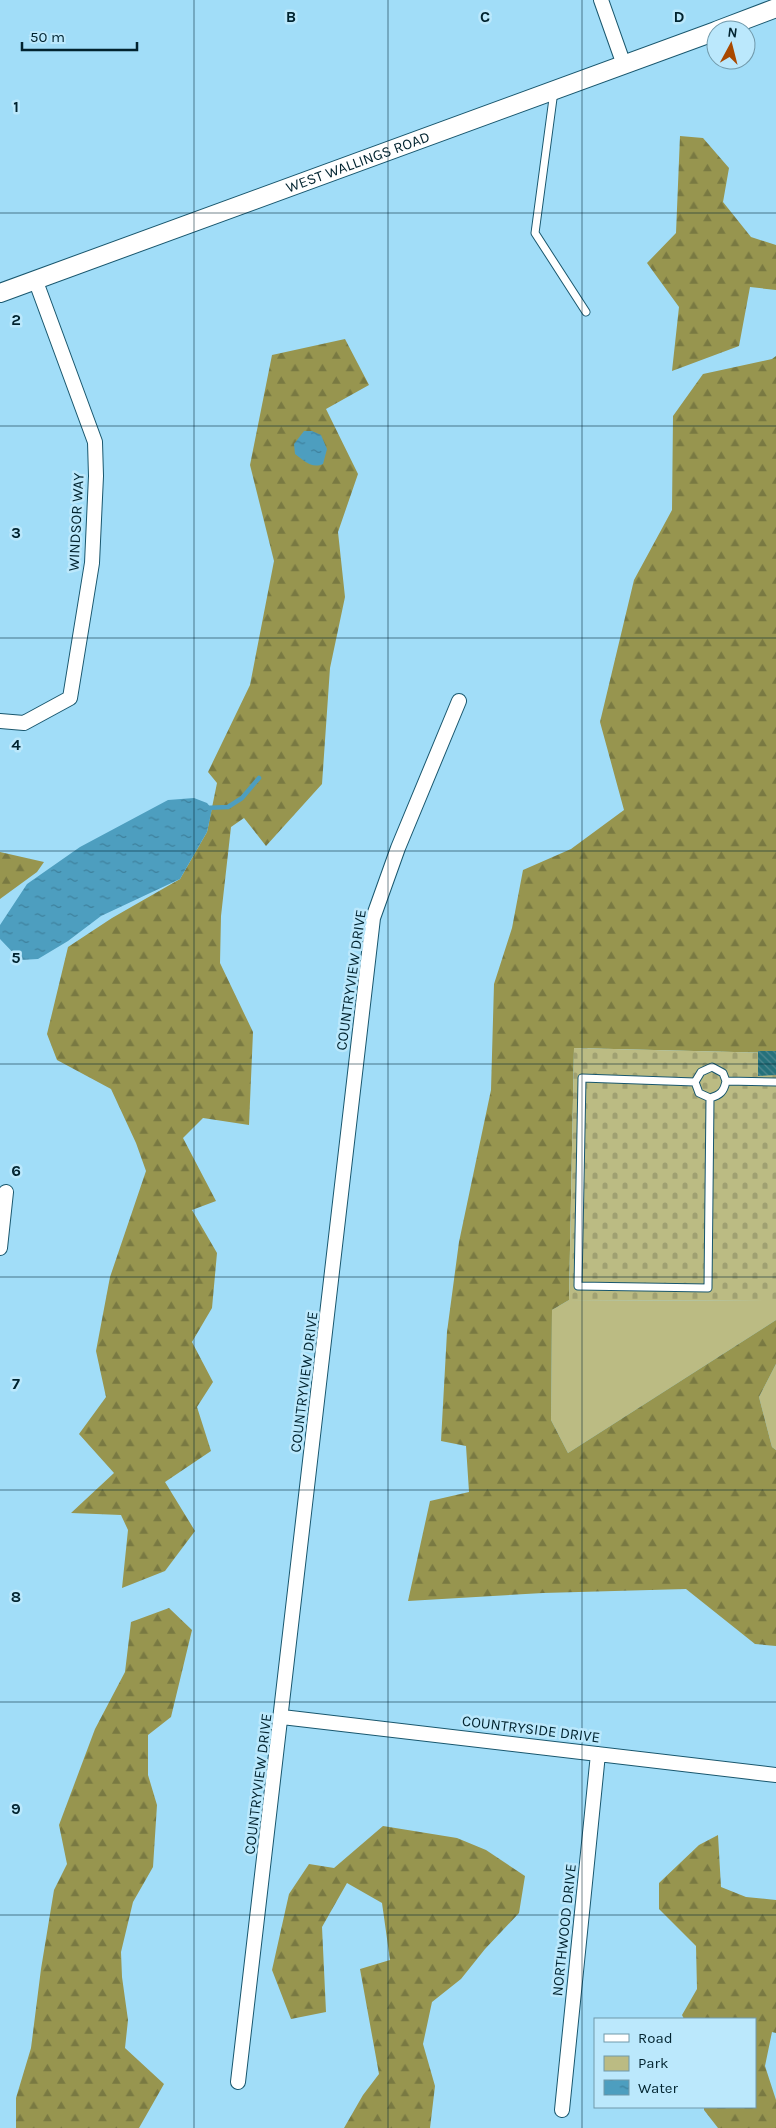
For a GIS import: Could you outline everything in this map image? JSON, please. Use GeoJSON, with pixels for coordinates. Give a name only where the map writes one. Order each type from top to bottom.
{"type":"FeatureCollection","features":[{"type":"Feature","properties":{"kind":"street"},"geometry":{"type":"LineString","coordinates":[[601,0],[624,65]]}},
{"type":"Feature","properties":{"kind":"street","name":"WEST WALLINGS ROAD"},"geometry":{"type":"LineString","coordinates":[[744,20],[776,8]]}},
{"type":"Feature","properties":{"kind":"street","name":"WEST WALLINGS ROAD"},"geometry":{"type":"LineString","coordinates":[[0,293],[706,34]]}},
{"type":"Feature","properties":{"kind":"street","name":"WINDSOR WAY"},"geometry":{"type":"LineString","coordinates":[[0,721],[24,723],[70,698],[92,563],[96,476],[95,442],[35,279]]}},
{"type":"Feature","properties":{"kind":"street","name":"COUNTRYVIEW DRIVE"},"geometry":{"type":"LineString","coordinates":[[238,2082],[282,1717],[373,918],[398,848],[459,701]]}},
{"type":"Feature","properties":{"kind":"street"},"geometry":{"type":"LineString","coordinates":[[0,1248],[6,1192]]}},
{"type":"Feature","properties":{"kind":"street","name":"COUNTRYSIDE DRIVE"},"geometry":{"type":"LineString","coordinates":[[282,1717],[776,1776]]}},
{"type":"Feature","properties":{"kind":"street","name":"NORTHWOOD DRIVE"},"geometry":{"type":"LineString","coordinates":[[562,2110],[598,1754]]}},
{"type":"Feature","properties":{"kind":"lane"},"geometry":{"type":"LineString","coordinates":[[554,91],[535,233],[586,312]]}},
{"type":"Feature","properties":{"kind":"lane"},"geometry":{"type":"LineString","coordinates":[[712,1067],[722,1073],[726,1081],[725,1089],[721,1094],[710,1098],[699,1093],[695,1082],[701,1072],[712,1067]]}},
{"type":"Feature","properties":{"kind":"lane"},"geometry":{"type":"LineString","coordinates":[[695,1082],[582,1078],[578,1286],[708,1288],[710,1098]]}},
{"type":"Feature","properties":{"kind":"lane"},"geometry":{"type":"LineString","coordinates":[[726,1081],[776,1082]]}},
{"type":"Feature","properties":{"kind":"green space"},"geometry":{"type":"Polygon","coordinates":[[[680,136],[703,138],[729,168],[723,202],[751,237],[776,245],[776,290],[750,287],[739,346],[672,371],[679,307],[647,263],[676,233],[680,136]]]}},
{"type":"Feature","properties":{"kind":"green space"},"geometry":{"type":"Polygon","coordinates":[[[345,339],[369,385],[326,409],[358,474],[338,532],[345,597],[330,668],[322,784],[266,846],[244,818],[231,827],[221,916],[220,963],[253,1032],[249,1125],[203,1118],[183,1138],[216,1201],[192,1210],[217,1253],[212,1308],[192,1342],[213,1382],[197,1407],[211,1451],[165,1482],[195,1531],[165,1571],[122,1588],[128,1530],[121,1515],[71,1513],[114,1473],[79,1434],[106,1397],[96,1351],[110,1277],[146,1171],[136,1143],[111,1089],[57,1060],[47,1034],[68,947],[112,918],[180,879],[207,832],[217,783],[208,772],[250,685],[274,561],[250,465],[272,355],[345,339]]]}},
{"type":"Feature","properties":{"kind":"green space"},"geometry":{"type":"Polygon","coordinates":[[[776,356],[776,1053],[574,1048],[569,1300],[552,1310],[551,1420],[568,1453],[776,1320],[776,1364],[759,1397],[772,1447],[776,1450],[776,1646],[755,1644],[686,1589],[543,1593],[408,1601],[430,1501],[469,1492],[466,1446],[441,1441],[447,1332],[459,1242],[491,1090],[494,984],[512,928],[523,870],[571,849],[624,810],[600,722],[634,580],[672,510],[673,416],[703,374],[772,359],[776,356]]]}},
{"type":"Feature","properties":{"kind":"green space"},"geometry":{"type":"Polygon","coordinates":[[[0,852],[44,862],[37,872],[0,899],[0,852]]]}},
{"type":"Feature","properties":{"kind":"green space"},"geometry":{"type":"Polygon","coordinates":[[[574,1048],[776,1053],[776,1301],[569,1300],[574,1048]]]}},
{"type":"Feature","properties":{"kind":"green space"},"geometry":{"type":"Polygon","coordinates":[[[569,1300],[776,1301],[776,1320],[568,1453],[551,1420],[552,1310],[569,1300]]]}},
{"type":"Feature","properties":{"kind":"green space"},"geometry":{"type":"Polygon","coordinates":[[[776,1364],[776,1450],[772,1447],[759,1397],[776,1364]]]}},
{"type":"Feature","properties":{"kind":"green space"},"geometry":{"type":"Polygon","coordinates":[[[169,1608],[192,1630],[171,1717],[148,1735],[148,1775],[157,1805],[153,1867],[133,1902],[121,1952],[122,1977],[128,2020],[125,2048],[164,2084],[139,2128],[16,2128],[16,2098],[31,2048],[54,1890],[67,1864],[59,1825],[95,1729],[125,1672],[131,1622],[169,1608]]]}},
{"type":"Feature","properties":{"kind":"green space"},"geometry":{"type":"Polygon","coordinates":[[[383,1826],[457,1838],[486,1850],[525,1876],[519,1913],[485,1949],[461,1979],[432,2002],[423,2044],[435,2086],[430,2128],[344,2128],[363,2095],[379,2074],[360,1969],[390,1960],[382,1903],[347,1883],[322,1927],[326,2012],[291,2019],[272,1970],[289,1894],[309,1864],[334,1868],[383,1826]]]}},
{"type":"Feature","properties":{"kind":"green space"},"geometry":{"type":"Polygon","coordinates":[[[718,1835],[721,1887],[746,1897],[776,1900],[776,2033],[772,2032],[765,2066],[776,2100],[776,2128],[718,2128],[704,2110],[704,2108],[756,2108],[756,2018],[684,2018],[682,2015],[697,1989],[696,1946],[659,1909],[659,1883],[699,1845],[718,1835]]]}},
{"type":"Feature","properties":{"kind":"water"},"geometry":{"type":"Polygon","coordinates":[[[304,431],[312,431],[321,435],[327,449],[323,464],[312,465],[295,454],[294,444],[304,431]]]}},
{"type":"Feature","properties":{"kind":"water"},"geometry":{"type":"Polygon","coordinates":[[[194,798],[207,803],[212,809],[207,832],[180,879],[101,916],[68,941],[38,959],[20,960],[0,939],[0,925],[27,884],[80,847],[168,800],[194,798]]]}},
{"type":"Feature","properties":{"kind":"building"},"geometry":{"type":"Polygon","coordinates":[[[758,1051],[776,1051],[776,1075],[758,1076],[758,1051]]]}},
{"type":"Feature","properties":{"kind":"waterway"},"geometry":{"type":"LineString","coordinates":[[205,808],[228,807],[242,798],[259,778]]}}]}
